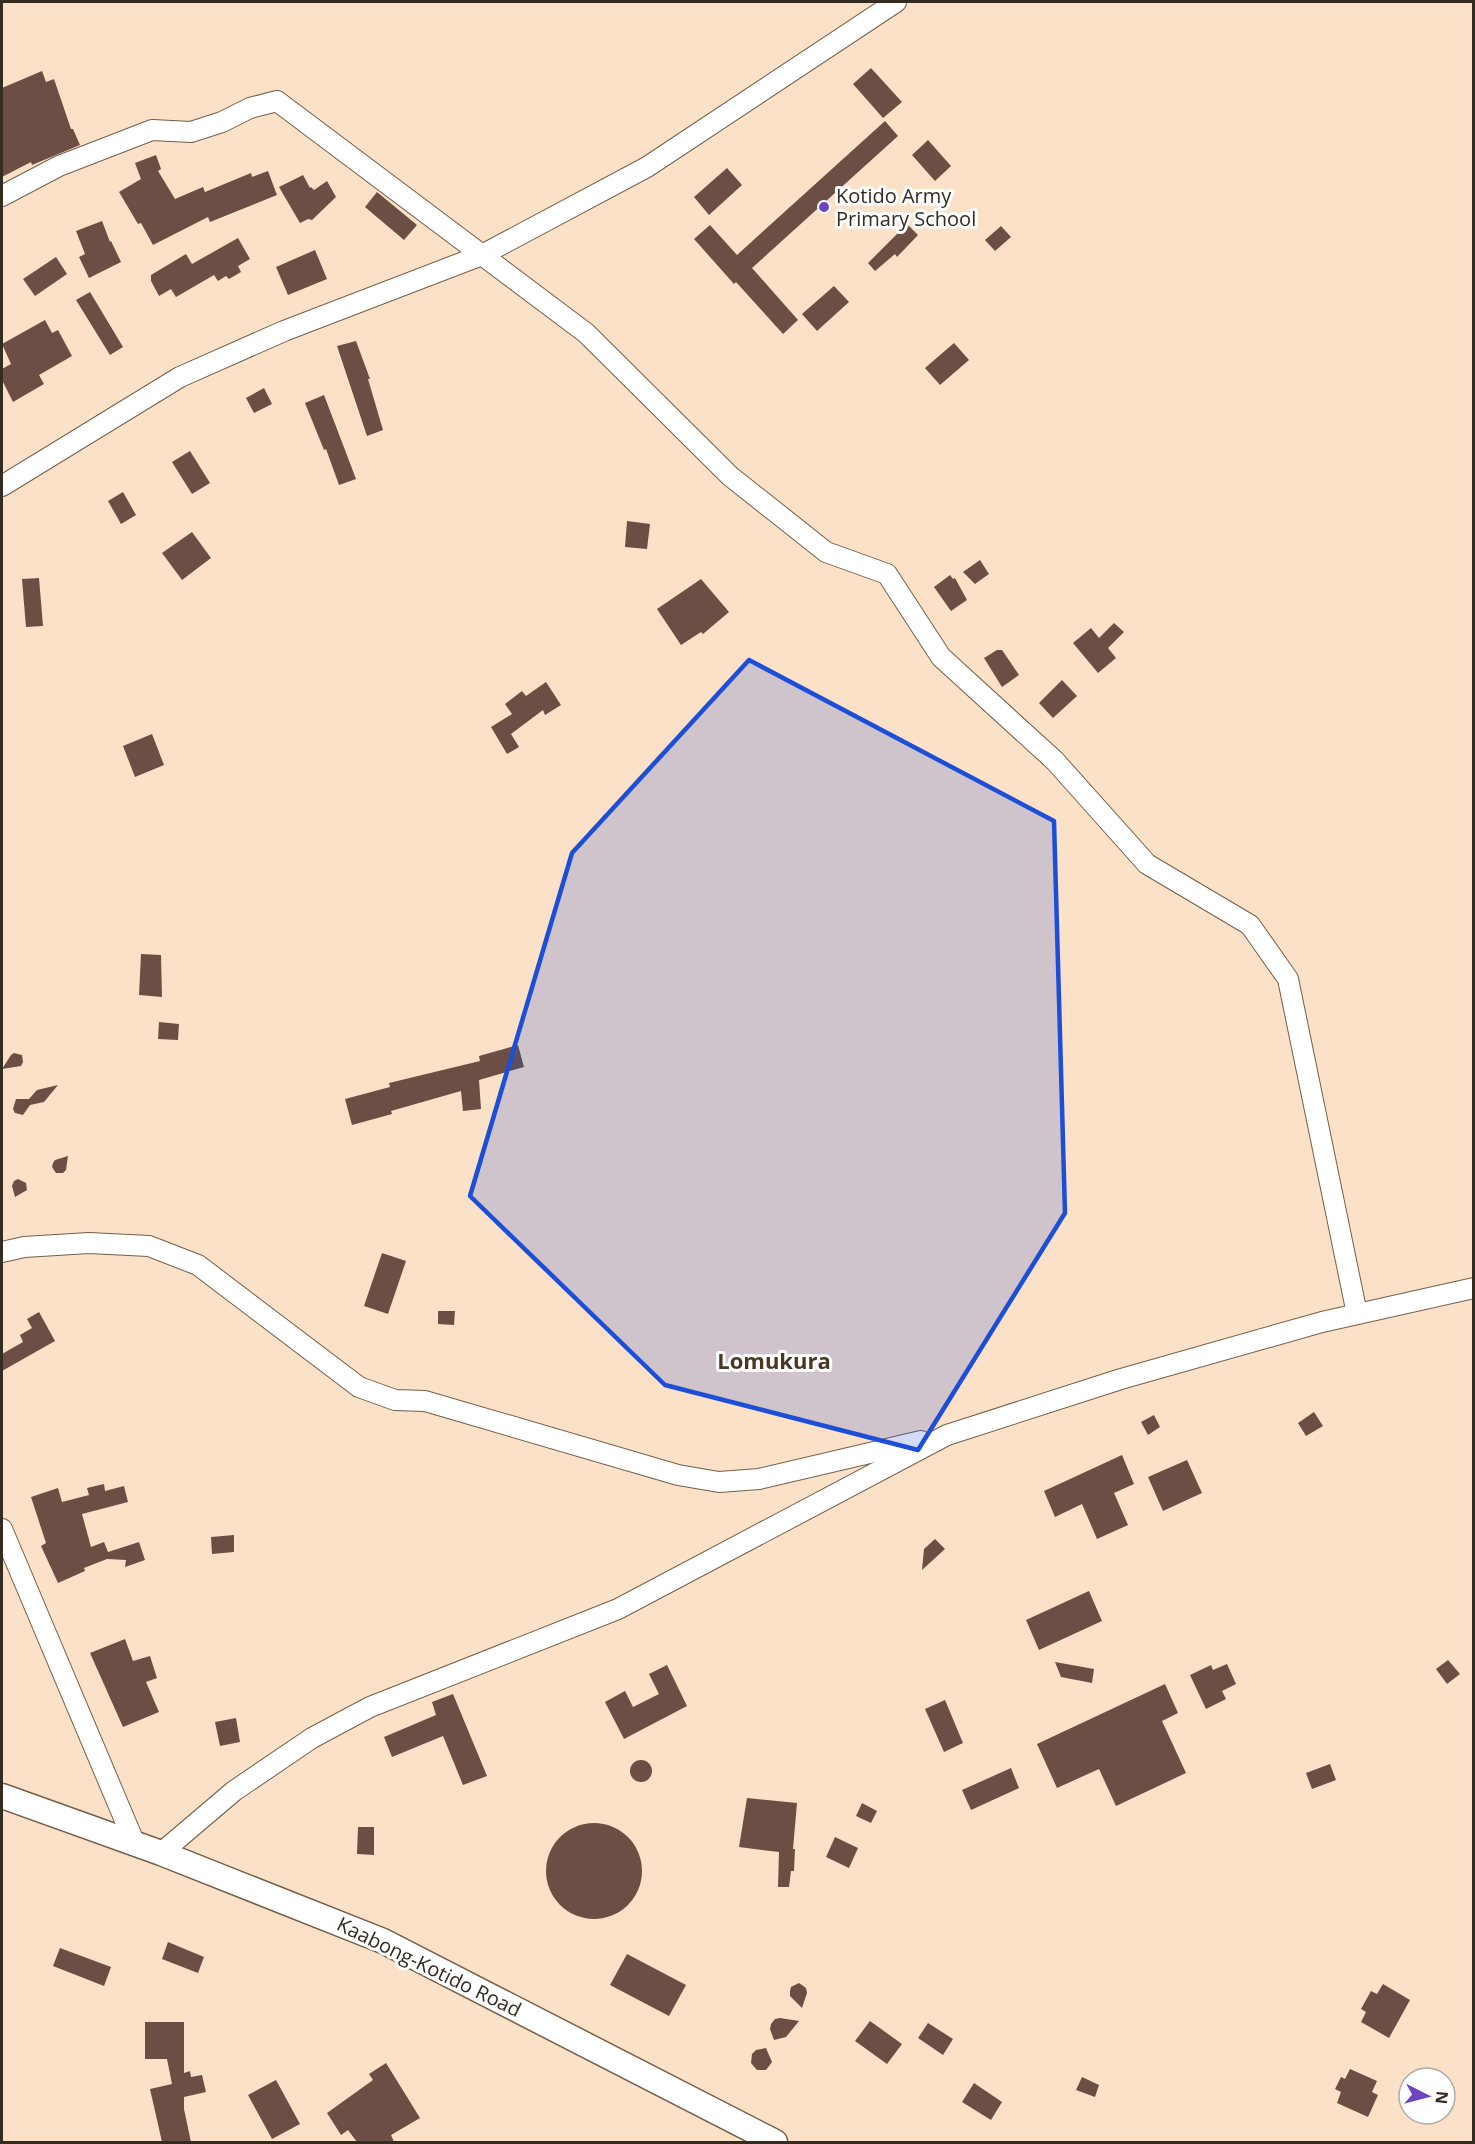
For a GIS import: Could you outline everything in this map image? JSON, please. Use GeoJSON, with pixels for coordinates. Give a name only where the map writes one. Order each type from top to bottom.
{"type":"FeatureCollection","features":[{"type":"Feature","properties":{"kind":"street"},"geometry":{"type":"LineString","coordinates":[[2,486],[180,377],[284,331],[482,255],[647,168],[896,2]]}},
{"type":"Feature","properties":{"kind":"street"},"geometry":{"type":"LineString","coordinates":[[2,196],[59,166],[152,130],[191,132],[222,122],[249,108],[277,101],[586,333],[730,476],[826,552],[887,574],[940,657],[1055,761],[1147,864],[1250,925],[1288,979],[1357,1314]]}},
{"type":"Feature","properties":{"kind":"street"},"geometry":{"type":"LineString","coordinates":[[2,1252],[24,1247],[89,1243],[149,1246],[198,1265],[359,1387],[394,1400],[425,1401],[678,1475],[719,1482],[759,1479],[947,1435],[1121,1379],[1322,1322],[1473,1288]]}},
{"type":"Feature","properties":{"kind":"street"},"geometry":{"type":"LineString","coordinates":[[161,1854],[234,1791],[332,1727],[370,1707],[618,1609],[947,1435]]}},
{"type":"Feature","properties":{"kind":"street"},"geometry":{"type":"LineString","coordinates":[[2,1529],[135,1844]]}},
{"type":"Feature","properties":{"kind":"street","name":"Kaabong-Kotido Road"},"geometry":{"type":"LineString","coordinates":[[2,1796],[135,1844],[383,1941],[775,2142]]}},
{"type":"Feature","properties":{"kind":"highlighted area"},"geometry":{"type":"Polygon","coordinates":[[[749,660],[1054,821],[1065,1213],[918,1450],[665,1385],[470,1196],[572,853],[749,660]]]}},
{"type":"Feature","properties":{"kind":"building"},"geometry":{"type":"Polygon","coordinates":[[[871,68],[902,102],[883,118],[853,84],[871,68]]]}},
{"type":"Feature","properties":{"kind":"building"},"geometry":{"type":"Polygon","coordinates":[[[42,71],[46,82],[54,79],[71,129],[80,145],[32,165],[31,162],[2,177],[2,88],[42,71]]]}},
{"type":"Feature","properties":{"kind":"building"},"geometry":{"type":"Polygon","coordinates":[[[885,121],[898,136],[752,268],[798,320],[783,334],[694,239],[710,225],[737,255],[885,121]]]}},
{"type":"Feature","properties":{"kind":"building"},"geometry":{"type":"Polygon","coordinates":[[[928,140],[951,166],[935,181],[912,155],[928,140]]]}},
{"type":"Feature","properties":{"kind":"building"},"geometry":{"type":"Polygon","coordinates":[[[156,155],[161,169],[158,171],[175,199],[203,187],[205,192],[251,173],[252,177],[268,171],[277,195],[210,222],[208,217],[153,245],[119,192],[141,179],[135,163],[156,155]]]}},
{"type":"Feature","properties":{"kind":"building"},"geometry":{"type":"Polygon","coordinates":[[[727,168],[742,185],[709,215],[694,197],[727,168]]]}},
{"type":"Feature","properties":{"kind":"building"},"geometry":{"type":"Polygon","coordinates":[[[303,175],[310,188],[314,190],[327,181],[336,197],[312,220],[308,219],[300,223],[279,187],[303,175]]]}},
{"type":"Feature","properties":{"kind":"building"},"geometry":{"type":"Polygon","coordinates":[[[377,192],[417,225],[404,240],[365,207],[377,192]]]}},
{"type":"Feature","properties":{"kind":"building"},"geometry":{"type":"Polygon","coordinates":[[[102,221],[121,262],[89,278],[79,257],[85,254],[76,231],[102,221]]]}},
{"type":"Feature","properties":{"kind":"building"},"geometry":{"type":"Polygon","coordinates":[[[907,224],[918,235],[897,257],[895,254],[875,271],[868,263],[907,224]]]}},
{"type":"Feature","properties":{"kind":"building"},"geometry":{"type":"Polygon","coordinates":[[[1001,226],[1011,237],[995,251],[985,240],[1001,226]]]}},
{"type":"Feature","properties":{"kind":"building"},"geometry":{"type":"Polygon","coordinates":[[[238,238],[250,259],[238,266],[241,272],[229,279],[226,276],[218,281],[214,275],[176,297],[171,289],[159,296],[151,281],[151,275],[186,254],[192,264],[238,238]]]}},
{"type":"Feature","properties":{"kind":"building"},"geometry":{"type":"Polygon","coordinates":[[[315,250],[327,279],[288,295],[276,267],[315,250]]]}},
{"type":"Feature","properties":{"kind":"building"},"geometry":{"type":"Polygon","coordinates":[[[56,257],[67,274],[35,296],[23,279],[56,257]]]}},
{"type":"Feature","properties":{"kind":"building"},"geometry":{"type":"Polygon","coordinates":[[[834,286],[849,302],[817,331],[802,314],[834,286]]]}},
{"type":"Feature","properties":{"kind":"building"},"geometry":{"type":"Polygon","coordinates":[[[90,292],[123,347],[110,355],[76,300],[90,292]]]}},
{"type":"Feature","properties":{"kind":"building"},"geometry":{"type":"Polygon","coordinates":[[[45,320],[52,333],[58,330],[72,356],[39,375],[44,384],[13,402],[2,380],[2,369],[11,364],[2,344],[45,320]]]}},
{"type":"Feature","properties":{"kind":"building"},"geometry":{"type":"Polygon","coordinates":[[[356,341],[370,379],[368,379],[383,430],[367,436],[337,346],[356,341]]]}},
{"type":"Feature","properties":{"kind":"building"},"geometry":{"type":"Polygon","coordinates":[[[954,343],[969,360],[940,385],[925,368],[954,343]]]}},
{"type":"Feature","properties":{"kind":"building"},"geometry":{"type":"Polygon","coordinates":[[[264,388],[272,404],[254,413],[246,398],[264,388]]]}},
{"type":"Feature","properties":{"kind":"building"},"geometry":{"type":"Polygon","coordinates":[[[324,395],[356,479],[339,485],[305,403],[324,395]]]}},
{"type":"Feature","properties":{"kind":"building"},"geometry":{"type":"Polygon","coordinates":[[[190,451],[210,483],[192,494],[172,462],[190,451]]]}},
{"type":"Feature","properties":{"kind":"building"},"geometry":{"type":"Polygon","coordinates":[[[123,492],[136,515],[121,524],[108,501],[123,492]]]}},
{"type":"Feature","properties":{"kind":"building"},"geometry":{"type":"Polygon","coordinates":[[[627,521],[650,524],[647,549],[625,547],[627,521]]]}},
{"type":"Feature","properties":{"kind":"building"},"geometry":{"type":"Polygon","coordinates":[[[192,532],[211,558],[182,580],[162,553],[192,532]]]}},
{"type":"Feature","properties":{"kind":"building"},"geometry":{"type":"Polygon","coordinates":[[[980,560],[989,574],[975,584],[963,572],[980,560]]]}},
{"type":"Feature","properties":{"kind":"building"},"geometry":{"type":"Polygon","coordinates":[[[950,575],[953,579],[955,578],[967,600],[951,611],[934,587],[950,575]]]}},
{"type":"Feature","properties":{"kind":"building"},"geometry":{"type":"Polygon","coordinates":[[[39,578],[43,626],[26,627],[22,579],[39,578]]]}},
{"type":"Feature","properties":{"kind":"building"},"geometry":{"type":"Polygon","coordinates":[[[701,579],[729,612],[703,634],[701,632],[681,645],[657,609],[701,579]]]}},
{"type":"Feature","properties":{"kind":"building"},"geometry":{"type":"Polygon","coordinates":[[[1114,623],[1124,632],[1108,648],[1116,658],[1098,673],[1073,643],[1091,628],[1099,638],[1114,623]]]}},
{"type":"Feature","properties":{"kind":"building"},"geometry":{"type":"Polygon","coordinates":[[[997,650],[1002,650],[1019,675],[1002,687],[984,658],[997,650]]]}},
{"type":"Feature","properties":{"kind":"building"},"geometry":{"type":"Polygon","coordinates":[[[1062,680],[1077,696],[1053,718],[1039,703],[1062,680]]]}},
{"type":"Feature","properties":{"kind":"building"},"geometry":{"type":"Polygon","coordinates":[[[546,682],[561,705],[545,715],[543,710],[511,734],[519,747],[507,754],[491,727],[512,714],[505,704],[522,691],[526,696],[546,682]]]}},
{"type":"Feature","properties":{"kind":"building"},"geometry":{"type":"Polygon","coordinates":[[[152,734],[164,765],[135,777],[123,746],[152,734]]]}},
{"type":"Feature","properties":{"kind":"building"},"geometry":{"type":"Polygon","coordinates":[[[141,954],[161,955],[162,997],[139,995],[141,954]]]}},
{"type":"Feature","properties":{"kind":"building"},"geometry":{"type":"Polygon","coordinates":[[[159,1022],[179,1024],[178,1040],[158,1039],[159,1022]]]}},
{"type":"Feature","properties":{"kind":"building"},"geometry":{"type":"Polygon","coordinates":[[[518,1045],[524,1067],[479,1080],[481,1109],[463,1111],[461,1091],[352,1125],[345,1099],[390,1087],[389,1083],[480,1061],[479,1056],[518,1045]]]}},
{"type":"Feature","properties":{"kind":"building"},"geometry":{"type":"Polygon","coordinates":[[[14,1053],[22,1055],[21,1066],[2,1069],[11,1055],[14,1053]]]}},
{"type":"Feature","properties":{"kind":"building"},"geometry":{"type":"Polygon","coordinates":[[[58,1085],[44,1102],[30,1105],[23,1115],[15,1113],[13,1109],[16,1099],[29,1099],[37,1090],[58,1085]]]}},
{"type":"Feature","properties":{"kind":"building"},"geometry":{"type":"Polygon","coordinates":[[[68,1156],[66,1170],[63,1173],[56,1173],[52,1167],[55,1160],[68,1156]]]}},
{"type":"Feature","properties":{"kind":"building"},"geometry":{"type":"Polygon","coordinates":[[[18,1179],[26,1183],[27,1190],[15,1197],[12,1186],[18,1179]]]}},
{"type":"Feature","properties":{"kind":"building"},"geometry":{"type":"Polygon","coordinates":[[[382,1253],[406,1261],[388,1314],[364,1306],[382,1253]]]}},
{"type":"Feature","properties":{"kind":"building"},"geometry":{"type":"Polygon","coordinates":[[[438,1311],[455,1311],[454,1325],[438,1324],[438,1311]]]}},
{"type":"Feature","properties":{"kind":"building"},"geometry":{"type":"Polygon","coordinates":[[[39,1312],[55,1341],[2,1371],[2,1354],[23,1342],[20,1335],[32,1328],[27,1319],[39,1312]]]}},
{"type":"Feature","properties":{"kind":"building"},"geometry":{"type":"Polygon","coordinates":[[[1314,1412],[1323,1426],[1306,1436],[1298,1423],[1314,1412]]]}},
{"type":"Feature","properties":{"kind":"building"},"geometry":{"type":"Polygon","coordinates":[[[1154,1415],[1160,1427],[1148,1435],[1141,1422],[1154,1415]]]}},
{"type":"Feature","properties":{"kind":"building"},"geometry":{"type":"Polygon","coordinates":[[[1122,1455],[1134,1484],[1114,1493],[1128,1525],[1097,1539],[1082,1504],[1055,1517],[1044,1491],[1122,1455]]]}},
{"type":"Feature","properties":{"kind":"building"},"geometry":{"type":"Polygon","coordinates":[[[1187,1460],[1202,1493],[1163,1511],[1148,1477],[1187,1460]]]}},
{"type":"Feature","properties":{"kind":"building"},"geometry":{"type":"Polygon","coordinates":[[[104,1484],[105,1491],[124,1486],[128,1502],[82,1514],[91,1547],[104,1542],[108,1552],[139,1542],[145,1560],[125,1567],[126,1560],[107,1559],[84,1568],[85,1571],[58,1583],[41,1546],[46,1543],[31,1497],[58,1488],[62,1502],[89,1495],[87,1488],[104,1484]]]}},
{"type":"Feature","properties":{"kind":"building"},"geometry":{"type":"Polygon","coordinates":[[[234,1535],[234,1552],[212,1554],[211,1537],[234,1535]]]}},
{"type":"Feature","properties":{"kind":"building"},"geometry":{"type":"Polygon","coordinates":[[[935,1539],[945,1549],[922,1570],[924,1549],[935,1539]]]}},
{"type":"Feature","properties":{"kind":"building"},"geometry":{"type":"Polygon","coordinates":[[[1089,1591],[1102,1621],[1039,1650],[1026,1620],[1089,1591]]]}},
{"type":"Feature","properties":{"kind":"building"},"geometry":{"type":"Polygon","coordinates":[[[125,1639],[133,1661],[150,1656],[157,1678],[146,1682],[159,1712],[123,1727],[90,1653],[125,1639]]]}},
{"type":"Feature","properties":{"kind":"building"},"geometry":{"type":"Polygon","coordinates":[[[1448,1660],[1460,1674],[1447,1684],[1436,1669],[1448,1660]]]}},
{"type":"Feature","properties":{"kind":"building"},"geometry":{"type":"Polygon","coordinates":[[[1055,1662],[1094,1669],[1092,1683],[1061,1677],[1055,1662]]]}},
{"type":"Feature","properties":{"kind":"building"},"geometry":{"type":"Polygon","coordinates":[[[1227,1664],[1236,1684],[1222,1691],[1226,1699],[1206,1709],[1190,1675],[1211,1665],[1213,1670],[1227,1664]]]}},
{"type":"Feature","properties":{"kind":"building"},"geometry":{"type":"Polygon","coordinates":[[[667,1665],[687,1706],[624,1739],[605,1702],[625,1691],[633,1707],[659,1694],[649,1674],[667,1665]]]}},
{"type":"Feature","properties":{"kind":"building"},"geometry":{"type":"Polygon","coordinates":[[[1165,1684],[1178,1713],[1162,1721],[1186,1773],[1116,1806],[1099,1769],[1057,1788],[1037,1744],[1165,1684]]]}},
{"type":"Feature","properties":{"kind":"building"},"geometry":{"type":"Polygon","coordinates":[[[453,1694],[487,1776],[463,1785],[443,1736],[392,1757],[384,1737],[436,1715],[432,1702],[453,1694]]]}},
{"type":"Feature","properties":{"kind":"building"},"geometry":{"type":"Polygon","coordinates":[[[945,1700],[963,1743],[944,1752],[925,1709],[945,1700]]]}},
{"type":"Feature","properties":{"kind":"building"},"geometry":{"type":"Polygon","coordinates":[[[236,1718],[240,1742],[220,1746],[215,1722],[236,1718]]]}},
{"type":"Feature","properties":{"kind":"building"},"geometry":{"type":"Polygon","coordinates":[[[641,1760],[649,1763],[652,1771],[649,1779],[641,1782],[633,1779],[630,1771],[633,1763],[641,1760]]]}},
{"type":"Feature","properties":{"kind":"building"},"geometry":{"type":"Polygon","coordinates":[[[1330,1764],[1336,1780],[1312,1789],[1306,1773],[1330,1764]]]}},
{"type":"Feature","properties":{"kind":"building"},"geometry":{"type":"Polygon","coordinates":[[[1011,1768],[1019,1788],[971,1810],[962,1790],[1011,1768]]]}},
{"type":"Feature","properties":{"kind":"building"},"geometry":{"type":"Polygon","coordinates":[[[747,1798],[797,1803],[793,1849],[795,1849],[794,1871],[791,1871],[789,1887],[778,1887],[779,1852],[739,1847],[747,1798]]]}},
{"type":"Feature","properties":{"kind":"building"},"geometry":{"type":"Polygon","coordinates":[[[862,1803],[877,1811],[871,1823],[856,1816],[862,1803]]]}},
{"type":"Feature","properties":{"kind":"building"},"geometry":{"type":"Polygon","coordinates":[[[594,1823],[612,1826],[628,1837],[639,1853],[642,1871],[639,1889],[628,1905],[612,1916],[594,1919],[576,1916],[560,1905],[549,1889],[546,1871],[549,1853],[560,1837],[576,1826],[594,1823]]]}},
{"type":"Feature","properties":{"kind":"building"},"geometry":{"type":"Polygon","coordinates":[[[358,1827],[374,1827],[374,1855],[357,1854],[358,1827]]]}},
{"type":"Feature","properties":{"kind":"building"},"geometry":{"type":"Polygon","coordinates":[[[835,1837],[858,1848],[849,1868],[826,1857],[835,1837]]]}},
{"type":"Feature","properties":{"kind":"building"},"geometry":{"type":"Polygon","coordinates":[[[168,1942],[204,1957],[198,1973],[162,1959],[168,1942]]]}},
{"type":"Feature","properties":{"kind":"building"},"geometry":{"type":"Polygon","coordinates":[[[60,1948],[111,1967],[104,1986],[53,1966],[60,1948]]]}},
{"type":"Feature","properties":{"kind":"building"},"geometry":{"type":"Polygon","coordinates":[[[627,1954],[686,1985],[669,2016],[610,1985],[627,1954]]]}},
{"type":"Feature","properties":{"kind":"building"},"geometry":{"type":"Polygon","coordinates":[[[799,1983],[806,1988],[807,1993],[802,2008],[790,1996],[791,1987],[799,1983]]]}},
{"type":"Feature","properties":{"kind":"building"},"geometry":{"type":"Polygon","coordinates":[[[1383,1984],[1410,2000],[1389,2038],[1361,2022],[1366,2012],[1361,2009],[1371,1991],[1377,1994],[1383,1984]]]}},
{"type":"Feature","properties":{"kind":"building"},"geometry":{"type":"Polygon","coordinates":[[[775,2019],[799,2021],[786,2037],[774,2040],[770,2029],[771,2024],[775,2019]]]}},
{"type":"Feature","properties":{"kind":"building"},"geometry":{"type":"Polygon","coordinates":[[[870,2021],[902,2044],[887,2064],[855,2041],[870,2021]]]}},
{"type":"Feature","properties":{"kind":"building"},"geometry":{"type":"Polygon","coordinates":[[[145,2022],[184,2022],[184,2073],[190,2071],[191,2077],[202,2075],[206,2092],[184,2097],[184,2109],[191,2142],[162,2142],[150,2089],[172,2084],[167,2059],[145,2059],[145,2022]]]}},
{"type":"Feature","properties":{"kind":"building"},"geometry":{"type":"Polygon","coordinates":[[[928,2023],[953,2039],[943,2055],[918,2038],[928,2023]]]}},
{"type":"Feature","properties":{"kind":"building"},"geometry":{"type":"Polygon","coordinates":[[[766,2048],[772,2062],[766,2070],[757,2070],[751,2063],[752,2054],[756,2050],[766,2048]]]}},
{"type":"Feature","properties":{"kind":"building"},"geometry":{"type":"Polygon","coordinates":[[[386,2063],[420,2118],[391,2135],[394,2142],[357,2142],[348,2130],[341,2135],[327,2113],[373,2080],[369,2074],[386,2063]]]}},
{"type":"Feature","properties":{"kind":"building"},"geometry":{"type":"Polygon","coordinates":[[[1350,2069],[1377,2081],[1372,2092],[1378,2095],[1368,2117],[1337,2103],[1341,2092],[1335,2089],[1341,2077],[1345,2079],[1350,2069]]]}},
{"type":"Feature","properties":{"kind":"building"},"geometry":{"type":"Polygon","coordinates":[[[1082,2077],[1099,2085],[1095,2097],[1076,2090],[1082,2077]]]}},
{"type":"Feature","properties":{"kind":"building"},"geometry":{"type":"Polygon","coordinates":[[[276,2080],[300,2124],[272,2139],[248,2095],[276,2080]]]}},
{"type":"Feature","properties":{"kind":"building"},"geometry":{"type":"Polygon","coordinates":[[[974,2083],[1002,2102],[991,2120],[962,2102],[974,2083]]]}},
{"type":"Feature","properties":{"kind":"place","name":"Kotido Army Primary School"},"geometry":{"type":"Point","coordinates":[824,207]}},
{"type":"Feature","properties":{"kind":"district","name":"Lomukura"},"geometry":{"type":"Point","coordinates":[774,1361]}}]}
